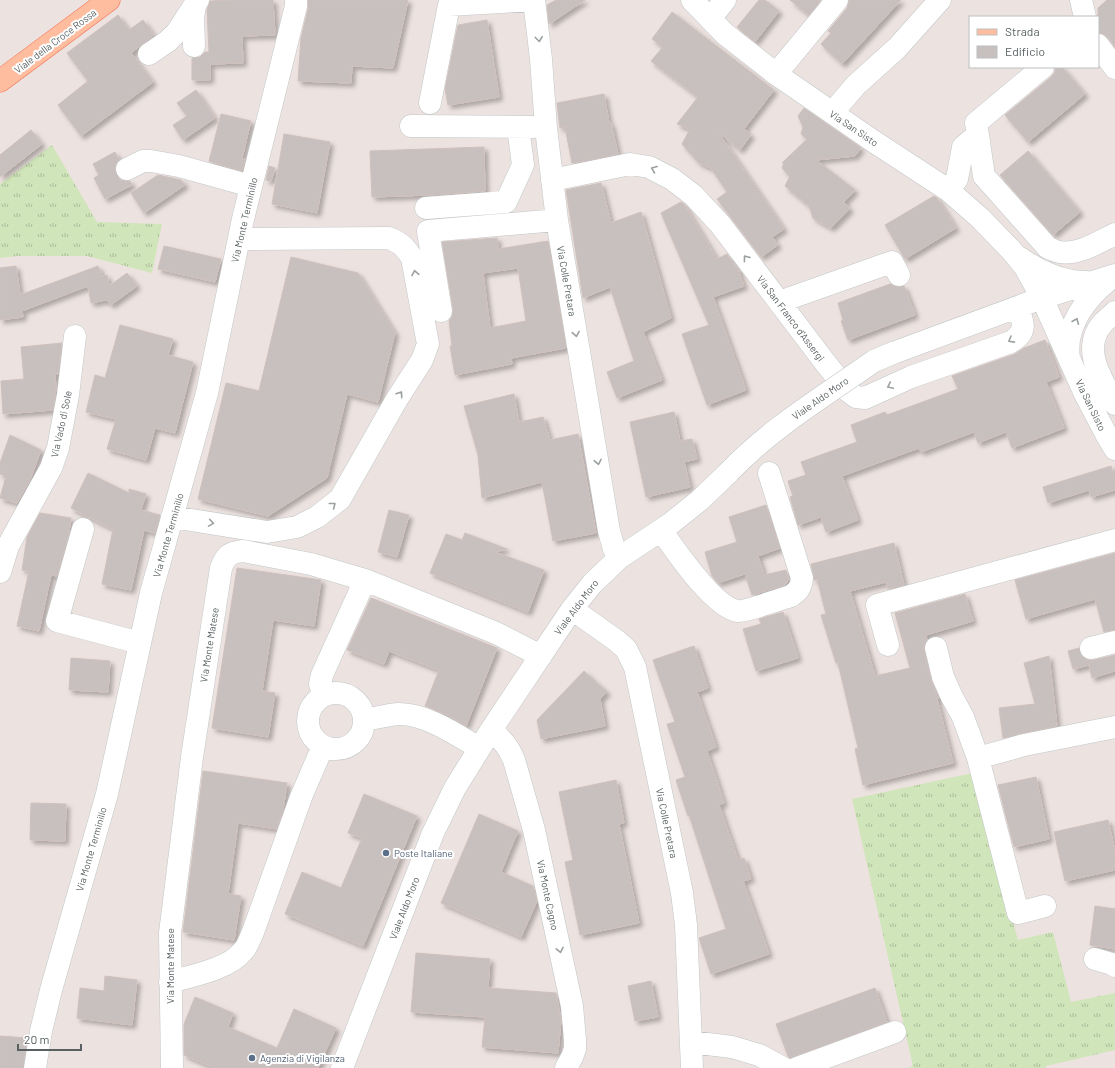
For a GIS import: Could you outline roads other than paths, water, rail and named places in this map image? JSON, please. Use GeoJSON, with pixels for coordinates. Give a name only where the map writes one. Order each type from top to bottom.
{"type":"FeatureCollection","features":[{"type":"Feature","properties":{"kind":"main road","name":"Viale della Croce Rossa"},"geometry":{"type":"LineString","coordinates":[[0,81],[109,0]]}},
{"type":"Feature","properties":{"kind":"street","name":"Via Monte Terminillo"},"geometry":{"type":"LineString","coordinates":[[35,1068],[41,1031],[51,990],[107,794],[151,594],[207,393],[251,186],[296,6],[296,0]]}},
{"type":"Feature","properties":{"kind":"street"},"geometry":{"type":"LineString","coordinates":[[430,103],[449,4],[534,0]]}},
{"type":"Feature","properties":{"kind":"street","name":"Via Colle Pretara"},"geometry":{"type":"LineString","coordinates":[[534,0],[541,59],[546,128],[557,220],[610,531],[614,548],[619,558]]}},
{"type":"Feature","properties":{"kind":"street","name":"Via San Sisto"},"geometry":{"type":"LineString","coordinates":[[692,0],[725,34],[776,74],[948,190],[980,218],[1016,256],[1028,272],[1042,298],[1069,359],[1115,449]]}},
{"type":"Feature","properties":{"kind":"street"},"geometry":{"type":"LineString","coordinates":[[710,19],[725,0]]}},
{"type":"Feature","properties":{"kind":"street"},"geometry":{"type":"LineString","coordinates":[[776,74],[837,0]]}},
{"type":"Feature","properties":{"kind":"street"},"geometry":{"type":"LineString","coordinates":[[832,113],[856,85],[897,48],[940,0]]}},
{"type":"Feature","properties":{"kind":"street"},"geometry":{"type":"LineString","coordinates":[[1081,0],[1085,16]]}},
{"type":"Feature","properties":{"kind":"street"},"geometry":{"type":"LineString","coordinates":[[194,46],[193,17],[196,3]]}},
{"type":"Feature","properties":{"kind":"street"},"geometry":{"type":"LineString","coordinates":[[149,54],[168,41],[177,32],[196,3]]}},
{"type":"Feature","properties":{"kind":"street"},"geometry":{"type":"LineString","coordinates":[[1099,46],[1115,68]]}},
{"type":"Feature","properties":{"kind":"street"},"geometry":{"type":"LineString","coordinates":[[1042,68],[976,123],[984,176],[1048,248],[1060,252],[1071,252],[1093,246],[1115,234]]}},
{"type":"Feature","properties":{"kind":"street"},"geometry":{"type":"LineString","coordinates":[[411,126],[546,128]]}},
{"type":"Feature","properties":{"kind":"street"},"geometry":{"type":"LineString","coordinates":[[426,208],[506,202],[523,165],[518,127]]}},
{"type":"Feature","properties":{"kind":"street"},"geometry":{"type":"LineString","coordinates":[[948,190],[957,179],[963,146],[970,141],[979,140]]}},
{"type":"Feature","properties":{"kind":"street"},"geometry":{"type":"LineString","coordinates":[[128,169],[142,161],[151,161],[179,166],[251,186]]}},
{"type":"Feature","properties":{"kind":"street","name":"Via San Franco d'Assergi"},"geometry":{"type":"LineString","coordinates":[[552,180],[630,164],[642,165],[664,174],[693,195],[711,212],[844,387],[853,396],[862,398],[868,397],[911,377],[1011,342],[1018,336],[1024,326],[1018,308]]}},
{"type":"Feature","properties":{"kind":"street"},"geometry":{"type":"LineString","coordinates":[[441,310],[428,231],[557,220]]}},
{"type":"Feature","properties":{"kind":"street"},"geometry":{"type":"LineString","coordinates":[[172,517],[267,532],[297,527],[318,517],[340,499],[397,399],[422,360],[428,344],[412,258],[399,242],[388,238],[239,239]]}},
{"type":"Feature","properties":{"kind":"street","name":"Via San Sisto"},"geometry":{"type":"LineString","coordinates":[[1016,256],[1036,269],[1056,278],[1080,282],[1108,277]]}},
{"type":"Feature","properties":{"kind":"street"},"geometry":{"type":"LineString","coordinates":[[779,302],[892,262],[900,275]]}},
{"type":"Feature","properties":{"kind":"street","name":"Via San Sisto"},"geometry":{"type":"LineString","coordinates":[[1069,359],[1068,349],[1070,336],[1081,310],[1108,277]]}},
{"type":"Feature","properties":{"kind":"street","name":"Viale Aldo Moro"},"geometry":{"type":"LineString","coordinates":[[342,1068],[433,833],[455,788],[485,739],[572,609],[592,584],[619,558],[661,530],[700,500],[755,446],[778,428],[874,361],[893,352],[1018,308],[1042,298],[1108,277]]}},
{"type":"Feature","properties":{"kind":"street"},"geometry":{"type":"LineString","coordinates":[[1115,312],[1102,324],[1094,340],[1094,361],[1115,404]]}},
{"type":"Feature","properties":{"kind":"street","name":"Via Vado di Sole"},"geometry":{"type":"LineString","coordinates":[[0,572],[8,546],[51,468],[58,448],[68,395],[75,336]]}},
{"type":"Feature","properties":{"kind":"street"},"geometry":{"type":"LineString","coordinates":[[661,530],[706,589],[730,608],[739,611],[790,596],[797,592],[801,587],[802,578],[769,473]]}},
{"type":"Feature","properties":{"kind":"street"},"geometry":{"type":"LineString","coordinates":[[83,529],[57,621],[140,643]]}},
{"type":"Feature","properties":{"kind":"street"},"geometry":{"type":"LineString","coordinates":[[888,645],[877,605],[1115,540]]}},
{"type":"Feature","properties":{"kind":"street","name":"Via Monte Matese"},"geometry":{"type":"LineString","coordinates":[[172,1068],[170,933],[192,756],[220,568],[225,558],[232,553],[243,551],[311,564],[365,580],[496,633],[541,656]]}},
{"type":"Feature","properties":{"kind":"street"},"geometry":{"type":"LineString","coordinates":[[324,695],[320,684],[322,675],[365,580]]}},
{"type":"Feature","properties":{"kind":"street","name":"Via Colle Pretara"},"geometry":{"type":"LineString","coordinates":[[572,609],[626,649],[635,667],[682,893],[686,925],[692,1068]]}},
{"type":"Feature","properties":{"kind":"street"},"geometry":{"type":"LineString","coordinates":[[1091,648],[1115,642]]}},
{"type":"Feature","properties":{"kind":"street"},"geometry":{"type":"LineString","coordinates":[[936,648],[943,677],[963,717],[978,758],[1018,913],[1045,906]]}},
{"type":"Feature","properties":{"kind":"street"},"geometry":{"type":"LineString","coordinates":[[331,693],[340,693],[354,699],[360,705],[365,720],[364,728],[355,742],[348,747],[335,749],[323,746],[316,741],[311,734],[308,725],[308,716],[314,704],[324,695],[331,693]]}},
{"type":"Feature","properties":{"kind":"street","name":"Via Monte Cagno"},"geometry":{"type":"LineString","coordinates":[[365,720],[399,714],[411,715],[425,719],[451,731],[485,739],[502,739],[510,749],[534,830],[572,1006],[575,1044],[572,1057],[566,1068]]}},
{"type":"Feature","properties":{"kind":"street"},"geometry":{"type":"LineString","coordinates":[[978,758],[1024,745],[1115,727]]}},
{"type":"Feature","properties":{"kind":"street"},"geometry":{"type":"LineString","coordinates":[[170,982],[225,964],[239,955],[245,948],[253,932],[301,797],[323,746]]}},
{"type":"Feature","properties":{"kind":"street"},"geometry":{"type":"LineString","coordinates":[[797,1068],[894,1032]]}},
{"type":"Feature","properties":{"kind":"street"},"geometry":{"type":"LineString","coordinates":[[691,1042],[732,1047],[759,1054],[783,1068]]}},
{"type":"Feature","properties":{"kind":"place","name":"Poste Italiane"},"geometry":{"type":"Point","coordinates":[386,853]}},
{"type":"Feature","properties":{"kind":"place","name":"Agenzia di Vigilanza"},"geometry":{"type":"Point","coordinates":[252,1058]}}]}
